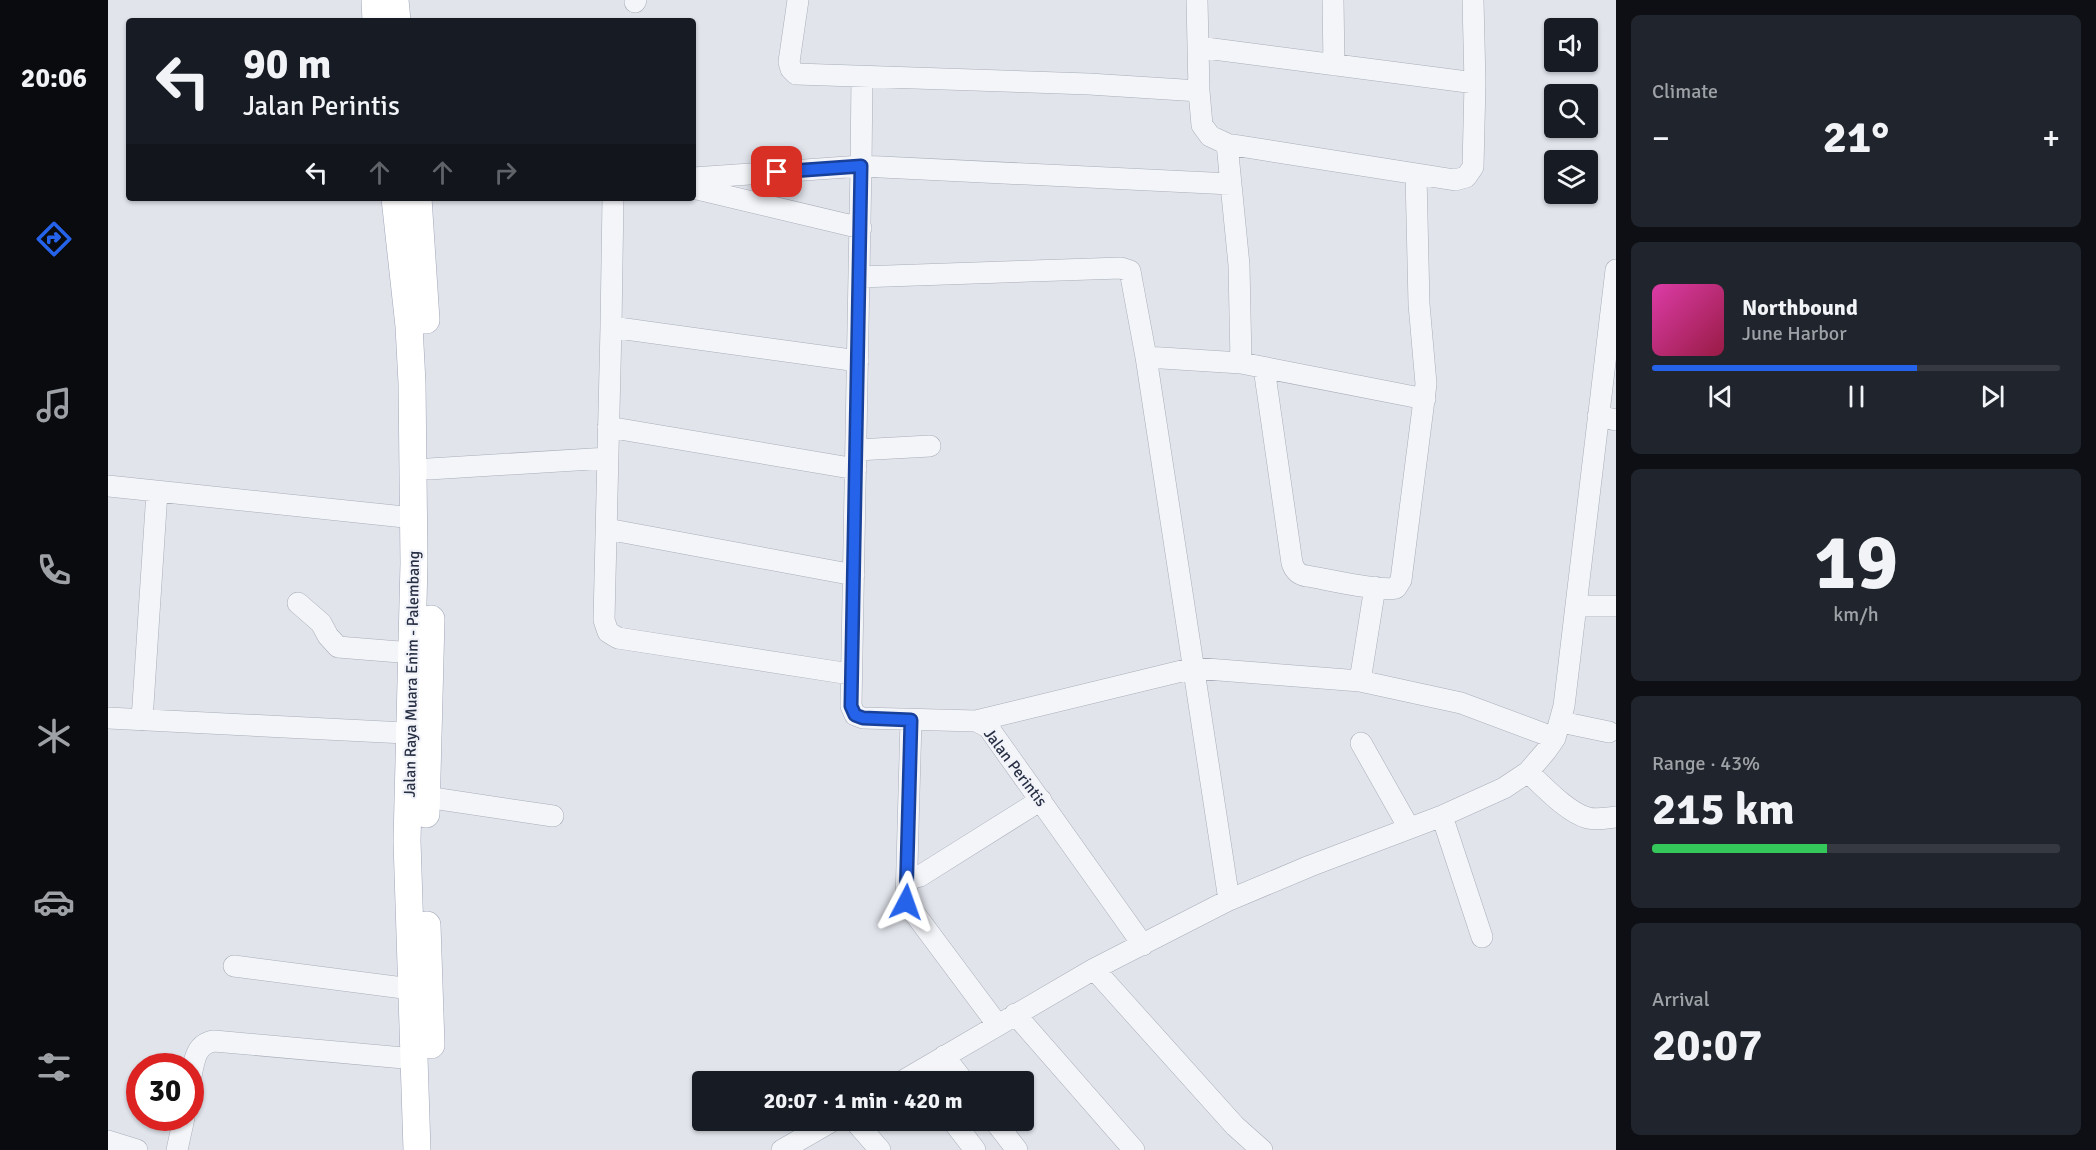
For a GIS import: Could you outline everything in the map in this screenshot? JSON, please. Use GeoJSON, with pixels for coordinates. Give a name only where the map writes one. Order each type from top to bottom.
{"type":"FeatureCollection","features":[{"type":"Feature","properties":{"kind":"main road"},"geometry":{"type":"LineString","coordinates":[[375,0],[376,18]]}},
{"type":"Feature","properties":{"kind":"main road"},"geometry":{"type":"LineString","coordinates":[[395,0],[397,18]]}},
{"type":"Feature","properties":{"kind":"main road","name":"Jalan Raya Muara Enim - Palembang"},"geometry":{"type":"LineString","coordinates":[[395,201],[409,326],[414,518],[411,653],[426,797],[426,906],[431,1009],[433,1150]]}},
{"type":"Feature","properties":{"kind":"main road","name":"Jalan Raya Muara Enim - Palembang"},"geometry":{"type":"LineString","coordinates":[[417,1150],[407,841],[419,734],[431,549],[429,373],[418,201]]}},
{"type":"Feature","properties":{"kind":"street"},"geometry":{"type":"LineString","coordinates":[[798,0],[789,62],[796,74],[804,76],[1089,84],[1199,91]]}},
{"type":"Feature","properties":{"kind":"street"},"geometry":{"type":"LineString","coordinates":[[1197,0],[1202,125],[1210,136],[1227,144],[1455,180],[1461,180],[1470,173],[1473,166],[1475,83],[1473,0]]}},
{"type":"Feature","properties":{"kind":"street"},"geometry":{"type":"LineString","coordinates":[[1333,0],[1334,65]]}},
{"type":"Feature","properties":{"kind":"street"},"geometry":{"type":"LineString","coordinates":[[1198,47],[1475,83]]}},
{"type":"Feature","properties":{"kind":"street","name":"Jalan Perintis"},"geometry":{"type":"LineString","coordinates":[[862,77],[851,706],[855,715],[863,718],[983,723],[993,733],[1143,945]]}},
{"type":"Feature","properties":{"kind":"street"},"geometry":{"type":"LineString","coordinates":[[1227,144],[1239,265],[1241,363]]}},
{"type":"Feature","properties":{"kind":"street"},"geometry":{"type":"LineString","coordinates":[[696,178],[861,166],[1231,184]]}},
{"type":"Feature","properties":{"kind":"street"},"geometry":{"type":"LineString","coordinates":[[1264,368],[1293,567],[1303,576],[1393,589],[1400,584],[1401,580],[1425,399],[1419,304],[1416,174]]}},
{"type":"Feature","properties":{"kind":"street"},"geometry":{"type":"LineString","coordinates":[[696,189],[861,228]]}},
{"type":"Feature","properties":{"kind":"street"},"geometry":{"type":"LineString","coordinates":[[613,201],[604,620],[606,628],[615,637],[850,674]]}},
{"type":"Feature","properties":{"kind":"street"},"geometry":{"type":"LineString","coordinates":[[859,277],[1121,268],[1130,271],[1146,357],[1229,900]]}},
{"type":"Feature","properties":{"kind":"street"},"geometry":{"type":"LineString","coordinates":[[923,1071],[944,1056],[1094,969],[1229,900],[1310,866],[1442,816],[1504,788],[1528,772],[1558,730],[1564,706],[1576,606],[1607,418],[1616,270]]}},
{"type":"Feature","properties":{"kind":"street"},"geometry":{"type":"LineString","coordinates":[[611,327],[858,361]]}},
{"type":"Feature","properties":{"kind":"street"},"geometry":{"type":"LineString","coordinates":[[1146,357],[1241,363],[1425,399]]}},
{"type":"Feature","properties":{"kind":"street"},"geometry":{"type":"LineString","coordinates":[[609,427],[857,460],[930,446]]}},
{"type":"Feature","properties":{"kind":"street"},"geometry":{"type":"LineString","coordinates":[[429,469],[608,458]]}},
{"type":"Feature","properties":{"kind":"street"},"geometry":{"type":"LineString","coordinates":[[108,486],[414,518]]}},
{"type":"Feature","properties":{"kind":"street"},"geometry":{"type":"LineString","coordinates":[[142,720],[157,492]]}},
{"type":"Feature","properties":{"kind":"street"},"geometry":{"type":"LineString","coordinates":[[607,529],[854,575]]}},
{"type":"Feature","properties":{"kind":"street"},"geometry":{"type":"LineString","coordinates":[[1360,681],[1375,587]]}},
{"type":"Feature","properties":{"kind":"street"},"geometry":{"type":"LineString","coordinates":[[298,603],[321,622],[328,636],[338,647],[411,653]]}},
{"type":"Feature","properties":{"kind":"street"},"geometry":{"type":"LineString","coordinates":[[1576,606],[1616,606]]}},
{"type":"Feature","properties":{"kind":"street"},"geometry":{"type":"LineString","coordinates":[[976,721],[1194,668],[1360,681],[1461,703],[1558,730],[1609,732]]}},
{"type":"Feature","properties":{"kind":"street"},"geometry":{"type":"LineString","coordinates":[[108,718],[419,734]]}},
{"type":"Feature","properties":{"kind":"street"},"geometry":{"type":"LineString","coordinates":[[911,720],[907,880],[904,895],[907,906],[1006,1019],[1134,1150]]}},
{"type":"Feature","properties":{"kind":"street"},"geometry":{"type":"LineString","coordinates":[[1360,743],[1409,828]]}},
{"type":"Feature","properties":{"kind":"street"},"geometry":{"type":"LineString","coordinates":[[1528,772],[1580,815],[1599,819],[1616,817]]}},
{"type":"Feature","properties":{"kind":"street"},"geometry":{"type":"LineString","coordinates":[[426,797],[553,816]]}},
{"type":"Feature","properties":{"kind":"street"},"geometry":{"type":"LineString","coordinates":[[907,880],[920,876],[1041,800]]}},
{"type":"Feature","properties":{"kind":"street"},"geometry":{"type":"LineString","coordinates":[[1442,816],[1482,937]]}},
{"type":"Feature","properties":{"kind":"street"},"geometry":{"type":"LineString","coordinates":[[234,966],[411,989]]}},
{"type":"Feature","properties":{"kind":"street"},"geometry":{"type":"LineString","coordinates":[[1094,969],[1235,1126],[1262,1150]]}},
{"type":"Feature","properties":{"kind":"street"},"geometry":{"type":"LineString","coordinates":[[196,1053],[205,1043],[214,1041],[415,1059]]}},
{"type":"Feature","properties":{"kind":"street"},"geometry":{"type":"LineString","coordinates":[[944,1056],[956,1071]]}},
{"type":"Feature","properties":{"kind":"street"},"geometry":{"type":"LineString","coordinates":[[177,1150],[181,1131]]}},
{"type":"Feature","properties":{"kind":"street"},"geometry":{"type":"LineString","coordinates":[[782,1150],[815,1131]]}},
{"type":"Feature","properties":{"kind":"street"},"geometry":{"type":"LineString","coordinates":[[864,1131],[880,1150]]}},
{"type":"Feature","properties":{"kind":"street"},"geometry":{"type":"LineString","coordinates":[[960,1131],[975,1150]]}},
{"type":"Feature","properties":{"kind":"street"},"geometry":{"type":"LineString","coordinates":[[1002,1131],[1017,1150]]}},
{"type":"Feature","properties":{"kind":"street"},"geometry":{"type":"LineString","coordinates":[[108,1141],[137,1150]]}},
{"type":"Feature","properties":{"kind":"route"},"geometry":{"type":"LineString","coordinates":[[777,172],[861,166],[851,706],[858,717],[911,720],[907,880],[904,895],[906,902]]}}]}
